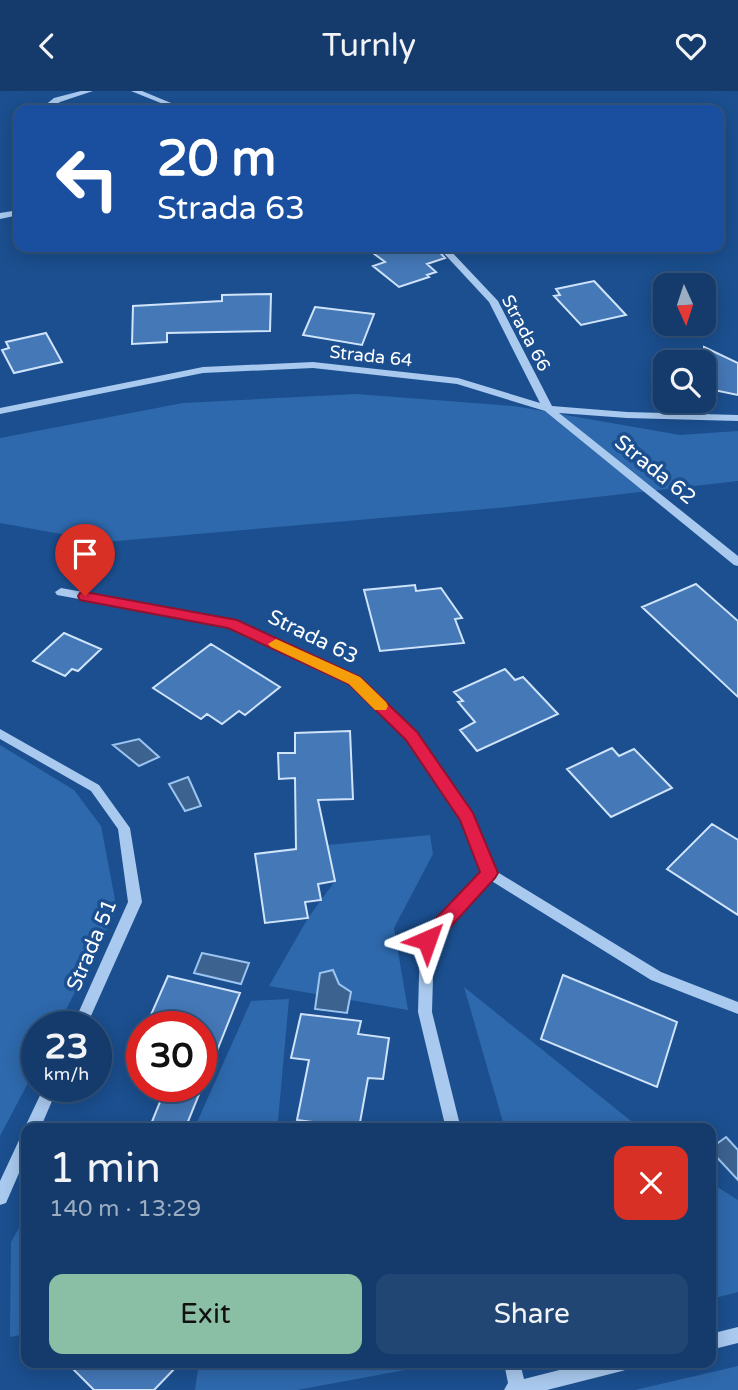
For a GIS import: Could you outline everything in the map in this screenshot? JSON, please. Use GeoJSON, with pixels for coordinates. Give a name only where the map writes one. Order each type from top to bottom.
{"type":"FeatureCollection","features":[{"type":"Feature","properties":{"kind":"street"},"geometry":{"type":"LineString","coordinates":[[50,105],[57,100],[89,91]]}},
{"type":"Feature","properties":{"kind":"street"},"geometry":{"type":"LineString","coordinates":[[135,91],[171,105]]}},
{"type":"Feature","properties":{"kind":"street","name":"Strada 66"},"geometry":{"type":"LineString","coordinates":[[447,252],[493,301],[548,409]]}},
{"type":"Feature","properties":{"kind":"street","name":"Strada 64"},"geometry":{"type":"LineString","coordinates":[[0,411],[203,370],[313,365],[458,381],[548,409],[627,415],[738,418]]}},
{"type":"Feature","properties":{"kind":"street","name":"Strada 62"},"geometry":{"type":"LineString","coordinates":[[548,409],[738,562]]}},
{"type":"Feature","properties":{"kind":"street","name":"Strada 63"},"geometry":{"type":"LineString","coordinates":[[61,592],[232,623],[354,681],[412,736],[467,818],[489,873]]}},
{"type":"Feature","properties":{"kind":"street","name":"Strada 51"},"geometry":{"type":"LineString","coordinates":[[0,733],[95,787],[124,828],[135,902],[86,1011]]}},
{"type":"Feature","properties":{"kind":"street"},"geometry":{"type":"LineString","coordinates":[[453,1123],[425,1012],[427,940],[489,873],[656,976],[738,1008]]}},
{"type":"Feature","properties":{"kind":"street"},"geometry":{"type":"LineString","coordinates":[[35,1123],[44,1102]]}},
{"type":"Feature","properties":{"kind":"street"},"geometry":{"type":"LineString","coordinates":[[0,1198],[21,1152]]}},
{"type":"Feature","properties":{"kind":"street"},"geometry":{"type":"LineString","coordinates":[[716,1340],[738,1335]]}},
{"type":"Feature","properties":{"kind":"street"},"geometry":{"type":"LineString","coordinates":[[513,1368],[515,1389],[601,1368]]}},
{"type":"Feature","properties":{"kind":"shaded area"},"geometry":{"type":"Polygon","coordinates":[[[356,394],[514,406],[680,435],[738,431],[738,481],[498,508],[105,542],[0,523],[0,438],[183,403],[356,394]]]}},
{"type":"Feature","properties":{"kind":"shaded area"},"geometry":{"type":"Polygon","coordinates":[[[139,739],[159,757],[139,766],[113,745],[139,739]]]}},
{"type":"Feature","properties":{"kind":"shaded area"},"geometry":{"type":"Polygon","coordinates":[[[0,745],[74,790],[101,826],[117,910],[65,1011],[21,1011],[21,1096],[0,1136],[0,745]]]}},
{"type":"Feature","properties":{"kind":"shaded area"},"geometry":{"type":"Polygon","coordinates":[[[188,777],[201,806],[185,811],[169,784],[188,777]]]}},
{"type":"Feature","properties":{"kind":"shaded area"},"geometry":{"type":"Polygon","coordinates":[[[430,835],[433,854],[394,928],[408,1010],[269,986],[308,918],[335,881],[328,845],[430,835]]]}},
{"type":"Feature","properties":{"kind":"shaded area"},"geometry":{"type":"Polygon","coordinates":[[[202,953],[249,963],[241,984],[194,973],[202,953]]]}},
{"type":"Feature","properties":{"kind":"shaded area"},"geometry":{"type":"Polygon","coordinates":[[[333,970],[339,984],[351,992],[347,1013],[315,1009],[320,973],[333,970]]]}},
{"type":"Feature","properties":{"kind":"shaded area"},"geometry":{"type":"Polygon","coordinates":[[[464,987],[634,1123],[503,1123],[464,987]]]}},
{"type":"Feature","properties":{"kind":"shaded area"},"geometry":{"type":"Polygon","coordinates":[[[289,999],[278,1121],[197,1123],[206,1102],[217,1102],[217,1077],[251,1001],[289,999]]]}},
{"type":"Feature","properties":{"kind":"shaded area"},"geometry":{"type":"Polygon","coordinates":[[[726,1137],[738,1150],[738,1180],[716,1156],[716,1144],[726,1137]]]}},
{"type":"Feature","properties":{"kind":"shaded area"},"geometry":{"type":"Polygon","coordinates":[[[716,1186],[738,1200],[738,1292],[716,1298],[716,1186]]]}},
{"type":"Feature","properties":{"kind":"shaded area"},"geometry":{"type":"Polygon","coordinates":[[[21,1225],[21,1335],[10,1337],[11,1242],[21,1225]]]}},
{"type":"Feature","properties":{"kind":"shaded area"},"geometry":{"type":"Polygon","coordinates":[[[738,1366],[738,1390],[635,1390],[738,1366]]]}},
{"type":"Feature","properties":{"kind":"shaded area"},"geometry":{"type":"Polygon","coordinates":[[[198,1368],[416,1368],[297,1390],[195,1390],[198,1368]]]}},
{"type":"Feature","properties":{"kind":"building"},"geometry":{"type":"Polygon","coordinates":[[[372,252],[440,252],[445,258],[427,264],[436,272],[427,275],[429,277],[399,287],[373,266],[385,262],[372,252]]]}},
{"type":"Feature","properties":{"kind":"building"},"geometry":{"type":"Polygon","coordinates":[[[594,281],[626,315],[581,325],[554,296],[560,295],[556,289],[594,281]]]}},
{"type":"Feature","properties":{"kind":"building"},"geometry":{"type":"Polygon","coordinates":[[[271,294],[270,331],[167,333],[167,342],[132,344],[133,306],[222,301],[222,295],[271,294]]]}},
{"type":"Feature","properties":{"kind":"building"},"geometry":{"type":"Polygon","coordinates":[[[315,307],[374,314],[362,345],[303,335],[315,307]]]}},
{"type":"Feature","properties":{"kind":"building"},"geometry":{"type":"Polygon","coordinates":[[[46,333],[62,362],[14,373],[2,350],[9,348],[6,342],[46,333]]]}},
{"type":"Feature","properties":{"kind":"building"},"geometry":{"type":"Polygon","coordinates":[[[716,353],[738,363],[738,395],[716,390],[716,353]]]}},
{"type":"Feature","properties":{"kind":"building"},"geometry":{"type":"Polygon","coordinates":[[[696,584],[738,621],[738,697],[642,607],[696,584]]]}},
{"type":"Feature","properties":{"kind":"building"},"geometry":{"type":"Polygon","coordinates":[[[415,585],[416,591],[441,588],[462,618],[455,619],[464,643],[380,651],[364,590],[415,585]]]}},
{"type":"Feature","properties":{"kind":"building"},"geometry":{"type":"Polygon","coordinates":[[[64,633],[101,649],[78,671],[72,669],[65,676],[33,661],[64,633]]]}},
{"type":"Feature","properties":{"kind":"building"},"geometry":{"type":"Polygon","coordinates":[[[211,644],[280,687],[245,715],[239,711],[222,724],[207,714],[201,719],[153,688],[211,644]]]}},
{"type":"Feature","properties":{"kind":"building"},"geometry":{"type":"Polygon","coordinates":[[[505,669],[515,680],[523,677],[558,714],[477,751],[460,730],[475,722],[458,702],[463,701],[454,692],[505,669]]]}},
{"type":"Feature","properties":{"kind":"building"},"geometry":{"type":"Polygon","coordinates":[[[350,731],[353,799],[318,800],[335,881],[318,884],[321,900],[305,902],[308,918],[265,923],[255,854],[296,849],[295,778],[279,779],[278,753],[295,753],[295,733],[350,731]]]}},
{"type":"Feature","properties":{"kind":"building"},"geometry":{"type":"Polygon","coordinates":[[[612,748],[619,756],[634,749],[672,788],[611,817],[567,769],[612,748]]]}},
{"type":"Feature","properties":{"kind":"building"},"geometry":{"type":"Polygon","coordinates":[[[712,824],[738,840],[738,915],[667,869],[712,824]]]}},
{"type":"Feature","properties":{"kind":"building"},"geometry":{"type":"Polygon","coordinates":[[[563,975],[677,1022],[657,1087],[541,1039],[563,975]]]}},
{"type":"Feature","properties":{"kind":"building"},"geometry":{"type":"Polygon","coordinates":[[[168,976],[240,993],[217,1051],[217,1011],[153,1011],[168,976]]]}},
{"type":"Feature","properties":{"kind":"building"},"geometry":{"type":"Polygon","coordinates":[[[301,1014],[361,1021],[358,1034],[389,1038],[383,1079],[368,1078],[360,1123],[297,1120],[309,1060],[291,1058],[301,1014]]]}},
{"type":"Feature","properties":{"kind":"building"},"geometry":{"type":"Polygon","coordinates":[[[160,1102],[196,1102],[187,1123],[151,1123],[160,1102]]]}},
{"type":"Feature","properties":{"kind":"building"},"geometry":{"type":"Polygon","coordinates":[[[72,1368],[175,1368],[154,1390],[94,1390],[72,1368]]]}},
{"type":"Feature","properties":{"kind":"slow traffic"},"geometry":{"type":"LineString","coordinates":[[276,644],[354,681],[380,706]]}},
{"type":"Feature","properties":{"kind":"route"},"geometry":{"type":"LineString","coordinates":[[85,596],[232,623],[354,681],[412,736],[467,818],[489,873],[427,940]]}}]}
